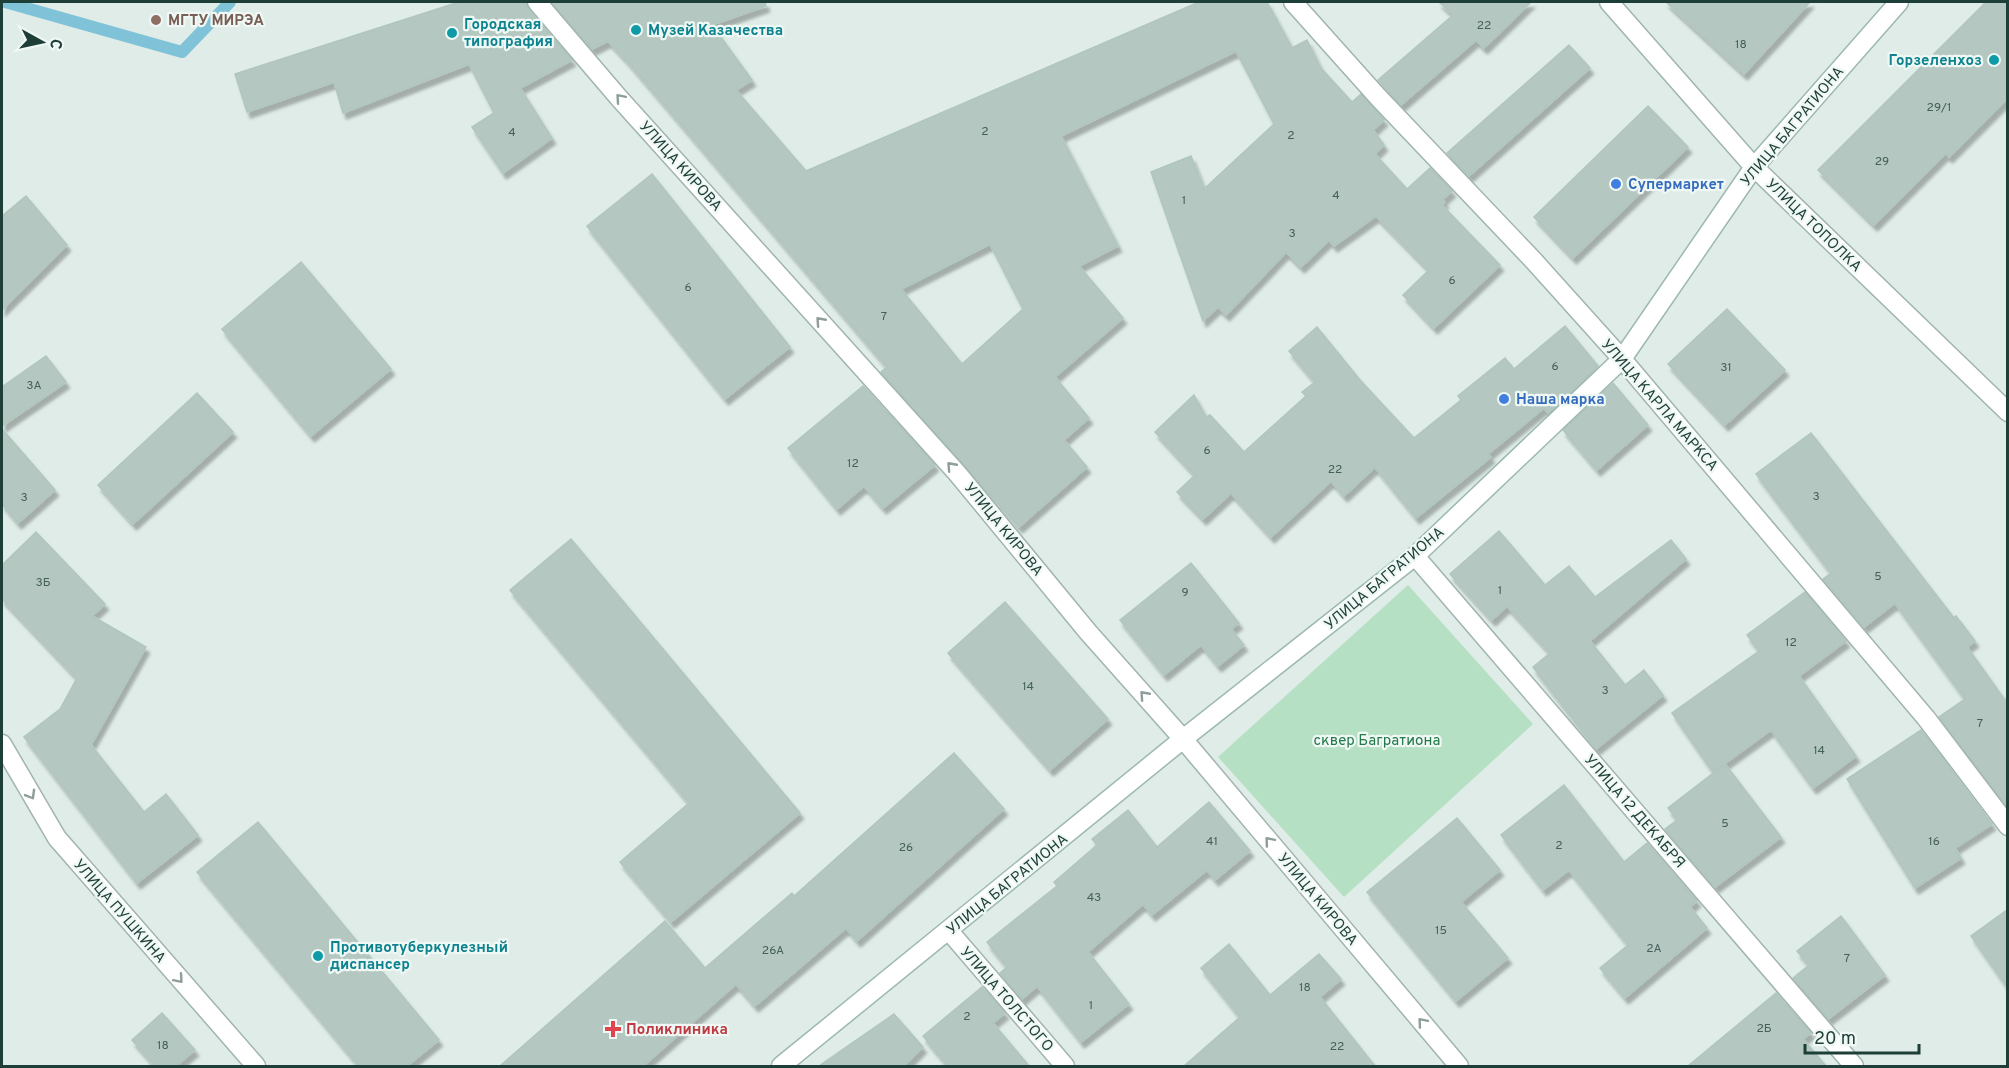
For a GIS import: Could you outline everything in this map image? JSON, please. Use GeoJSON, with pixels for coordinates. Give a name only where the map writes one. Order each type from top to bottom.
{"type":"FeatureCollection","features":[{"type":"Feature","properties":{"kind":"street","name":"УЛИЦА КИРОВА"},"geometry":{"type":"LineString","coordinates":[[537,2],[620,98],[957,472],[1088,632],[1183,739],[1459,1066]]}},
{"type":"Feature","properties":{"kind":"street","name":"УЛИЦА КАРЛА МАРКСА"},"geometry":{"type":"LineString","coordinates":[[1293,2],[1378,97],[1533,260],[1622,359],[1926,718],[2007,826]]}},
{"type":"Feature","properties":{"kind":"street","name":"УЛИЦА ТОПОЛКА"},"geometry":{"type":"LineString","coordinates":[[1609,2],[1754,166],[2007,412]]}},
{"type":"Feature","properties":{"kind":"street","name":"УЛИЦА БАГРАТИОНА"},"geometry":{"type":"LineString","coordinates":[[781,1066],[1183,739],[1415,556],[1622,359],[1754,166],[1899,2]]}},
{"type":"Feature","properties":{"kind":"street","name":"УЛИЦА 12 ДЕКАБРЯ"},"geometry":{"type":"LineString","coordinates":[[1415,556],[1854,1066]]}},
{"type":"Feature","properties":{"kind":"street","name":"УЛИЦА ПУШКИНА"},"geometry":{"type":"LineString","coordinates":[[2,744],[57,838],[256,1066]]}},
{"type":"Feature","properties":{"kind":"street","name":"УЛИЦА ТОЛСТОГО"},"geometry":{"type":"LineString","coordinates":[[949,931],[1065,1066]]}},
{"type":"Feature","properties":{"kind":"green space","name":"сквер Багратиона"},"geometry":{"type":"Polygon","coordinates":[[[1408,585],[1533,724],[1344,897],[1218,757],[1408,585]]]}},
{"type":"Feature","properties":{"kind":"building","name":"Городская типография"},"geometry":{"type":"Polygon","coordinates":[[[459,2],[526,2],[528,9],[572,60],[520,88],[552,138],[503,173],[472,127],[494,113],[469,64],[343,113],[334,82],[247,112],[235,74],[459,2]]]}},
{"type":"Feature","properties":{"kind":"building"},"geometry":{"type":"Polygon","coordinates":[[[551,2],[765,2],[766,6],[712,25],[752,80],[736,90],[806,171],[1199,2],[1267,2],[1292,48],[1307,40],[1320,67],[1352,102],[1361,94],[1384,120],[1373,130],[1384,145],[1375,154],[1407,189],[1430,168],[1452,191],[1442,200],[1445,202],[1442,205],[1500,265],[1434,328],[1403,295],[1429,270],[1376,216],[1334,246],[1329,240],[1301,267],[1286,252],[1226,315],[1218,307],[1203,321],[1151,172],[1191,156],[1204,189],[1274,124],[1236,51],[1061,136],[1118,246],[1079,266],[1123,318],[1055,377],[1089,418],[1064,440],[1087,467],[1019,527],[881,372],[887,367],[627,61],[608,41],[592,49],[551,2]],[[990,244],[901,289],[962,364],[1023,309],[990,244]]]}},
{"type":"Feature","properties":{"kind":"building"},"geometry":{"type":"Polygon","coordinates":[[[1439,2],[1531,2],[1484,48],[1476,40],[1401,105],[1378,80],[1453,15],[1439,2]]]}},
{"type":"Feature","properties":{"kind":"building"},"geometry":{"type":"Polygon","coordinates":[[[1666,2],[1810,2],[1744,74],[1666,2]]]}},
{"type":"Feature","properties":{"kind":"building"},"geometry":{"type":"Polygon","coordinates":[[[1986,2],[2007,2],[2007,99],[1949,157],[1946,153],[1874,225],[1818,170],[1986,2]]]}},
{"type":"Feature","properties":{"kind":"building"},"geometry":{"type":"Polygon","coordinates":[[[1569,45],[1590,68],[1469,176],[1447,153],[1569,45]]]}},
{"type":"Feature","properties":{"kind":"building"},"geometry":{"type":"Polygon","coordinates":[[[1648,106],[1688,147],[1573,258],[1534,217],[1648,106]]]}},
{"type":"Feature","properties":{"kind":"building"},"geometry":{"type":"Polygon","coordinates":[[[652,174],[790,347],[725,399],[587,226],[652,174]]]}},
{"type":"Feature","properties":{"kind":"building"},"geometry":{"type":"Polygon","coordinates":[[[26,196],[67,245],[2,310],[2,216],[26,196]]]}},
{"type":"Feature","properties":{"kind":"building"},"geometry":{"type":"Polygon","coordinates":[[[301,262],[391,369],[311,436],[222,329],[301,262]]]}},
{"type":"Feature","properties":{"kind":"building"},"geometry":{"type":"Polygon","coordinates":[[[1727,309],[1785,370],[1725,425],[1668,364],[1727,309]]]}},
{"type":"Feature","properties":{"kind":"building"},"geometry":{"type":"Polygon","coordinates":[[[1565,326],[1598,366],[1548,413],[1544,408],[1488,454],[1491,457],[1416,518],[1375,467],[1344,496],[1331,481],[1271,537],[1231,493],[1203,519],[1177,492],[1195,475],[1155,432],[1194,395],[1206,417],[1210,415],[1244,452],[1306,396],[1302,392],[1315,382],[1289,351],[1317,327],[1360,380],[1414,438],[1461,400],[1458,396],[1505,358],[1514,369],[1565,326]]]}},
{"type":"Feature","properties":{"kind":"building"},"geometry":{"type":"Polygon","coordinates":[[[46,356],[66,382],[2,426],[2,387],[46,356]]]}},
{"type":"Feature","properties":{"kind":"building"},"geometry":{"type":"Polygon","coordinates":[[[1613,383],[1648,425],[1597,470],[1563,430],[1613,383]]]}},
{"type":"Feature","properties":{"kind":"building"},"geometry":{"type":"Polygon","coordinates":[[[863,386],[935,465],[883,508],[864,486],[837,509],[788,448],[863,386]]]}},
{"type":"Feature","properties":{"kind":"building"},"geometry":{"type":"Polygon","coordinates":[[[197,393],[233,432],[133,524],[98,485],[197,393]]]}},
{"type":"Feature","properties":{"kind":"building"},"geometry":{"type":"Polygon","coordinates":[[[2,429],[55,490],[18,523],[2,504],[2,429]]]}},
{"type":"Feature","properties":{"kind":"building"},"geometry":{"type":"Polygon","coordinates":[[[1811,433],[1954,618],[1956,616],[1975,641],[1967,647],[2007,703],[2007,807],[1939,717],[1965,699],[1895,603],[1864,627],[1823,579],[1831,573],[1756,474],[1811,433]]]}},
{"type":"Feature","properties":{"kind":"building"},"geometry":{"type":"Polygon","coordinates":[[[1499,531],[1545,585],[1569,566],[1595,597],[1671,540],[1686,559],[1590,641],[1625,685],[1644,670],[1663,695],[1596,749],[1533,667],[1550,653],[1507,606],[1492,620],[1450,574],[1499,531]]]}},
{"type":"Feature","properties":{"kind":"building"},"geometry":{"type":"Polygon","coordinates":[[[36,532],[105,604],[92,616],[146,647],[91,745],[144,812],[166,794],[198,835],[137,883],[24,737],[60,709],[77,678],[2,599],[2,565],[36,532]]]}},
{"type":"Feature","properties":{"kind":"building"},"geometry":{"type":"Polygon","coordinates":[[[571,539],[800,813],[671,922],[620,862],[689,803],[510,590],[571,539]]]}},
{"type":"Feature","properties":{"kind":"building"},"geometry":{"type":"Polygon","coordinates":[[[1191,563],[1239,623],[1231,629],[1244,645],[1218,666],[1201,645],[1164,675],[1120,620],[1191,563]]]}},
{"type":"Feature","properties":{"kind":"building"},"geometry":{"type":"Polygon","coordinates":[[[1805,592],[1846,641],[1799,676],[1856,756],[1813,788],[1771,730],[1713,772],[1672,713],[1759,651],[1747,635],[1805,592]]]}},
{"type":"Feature","properties":{"kind":"building"},"geometry":{"type":"Polygon","coordinates":[[[1005,602],[1108,719],[1050,770],[948,653],[1005,602]]]}},
{"type":"Feature","properties":{"kind":"building"},"geometry":{"type":"Polygon","coordinates":[[[1921,730],[1992,824],[1955,848],[1961,858],[1915,888],[1847,779],[1921,730]]]}},
{"type":"Feature","properties":{"kind":"building"},"geometry":{"type":"Polygon","coordinates":[[[954,753],[1004,809],[857,941],[846,928],[755,1006],[736,984],[643,1066],[500,1066],[665,921],[705,968],[792,893],[794,896],[954,753]]]}},
{"type":"Feature","properties":{"kind":"building"},"geometry":{"type":"Polygon","coordinates":[[[1725,764],[1781,837],[1715,887],[1665,829],[1677,820],[1668,808],[1725,764]]]}},
{"type":"Feature","properties":{"kind":"building"},"geometry":{"type":"Polygon","coordinates":[[[1564,785],[1624,862],[1647,843],[1697,901],[1690,907],[1707,928],[1625,998],[1600,968],[1628,945],[1569,870],[1543,890],[1501,835],[1564,785]]]}},
{"type":"Feature","properties":{"kind":"building"},"geometry":{"type":"Polygon","coordinates":[[[1209,802],[1250,851],[1215,880],[1207,870],[1152,915],[1143,904],[1088,952],[1129,1004],[1081,1042],[1037,986],[1022,999],[1000,973],[1007,967],[987,942],[1057,886],[1054,882],[1097,845],[1092,839],[1128,810],[1157,847],[1209,802]]]}},
{"type":"Feature","properties":{"kind":"building"},"geometry":{"type":"Polygon","coordinates":[[[1457,818],[1500,870],[1461,902],[1508,958],[1456,1001],[1367,892],[1457,818]]]}},
{"type":"Feature","properties":{"kind":"building","name":"Противотуберкулезный диспансер"},"geometry":{"type":"Polygon","coordinates":[[[258,822],[439,1040],[407,1066],[359,1066],[197,872],[258,822]]]}},
{"type":"Feature","properties":{"kind":"building"},"geometry":{"type":"Polygon","coordinates":[[[2007,910],[2007,987],[1971,936],[2007,910]]]}},
{"type":"Feature","properties":{"kind":"building"},"geometry":{"type":"Polygon","coordinates":[[[1841,916],[1885,975],[1828,1019],[1793,978],[1809,965],[1797,951],[1841,916]]]}},
{"type":"Feature","properties":{"kind":"building"},"geometry":{"type":"Polygon","coordinates":[[[1229,944],[1270,995],[1319,954],[1341,979],[1320,997],[1375,1066],[1184,1066],[1240,1017],[1201,968],[1229,944]]]}},
{"type":"Feature","properties":{"kind":"building"},"geometry":{"type":"Polygon","coordinates":[[[982,987],[1005,1013],[993,1023],[1029,1066],[948,1066],[923,1036],[982,987]]]}},
{"type":"Feature","properties":{"kind":"building"},"geometry":{"type":"Polygon","coordinates":[[[1776,993],[1811,1033],[1803,1039],[1826,1066],[1688,1066],[1776,993]]]}},
{"type":"Feature","properties":{"kind":"building"},"geometry":{"type":"Polygon","coordinates":[[[162,1013],[195,1050],[176,1066],[155,1066],[132,1040],[162,1013]]]}},
{"type":"Feature","properties":{"kind":"building"},"geometry":{"type":"Polygon","coordinates":[[[894,1014],[923,1047],[904,1066],[819,1066],[894,1014]]]}},
{"type":"Feature","properties":{"kind":"waterway"},"geometry":{"type":"LineString","coordinates":[[5,2],[182,52],[230,2]]}},
{"type":"Feature","properties":{"kind":"place","name":"МГТУ МИРЭА"},"geometry":{"type":"Point","coordinates":[156,20]}},
{"type":"Feature","properties":{"kind":"place","name":"Музей Казачества"},"geometry":{"type":"Point","coordinates":[636,30]}},
{"type":"Feature","properties":{"kind":"place","name":"Городская типография"},"geometry":{"type":"Point","coordinates":[452,33]}},
{"type":"Feature","properties":{"kind":"place","name":"Горзеленхоз"},"geometry":{"type":"Point","coordinates":[1994,60]}},
{"type":"Feature","properties":{"kind":"place","name":"Супермаркет"},"geometry":{"type":"Point","coordinates":[1616,184]}},
{"type":"Feature","properties":{"kind":"place","name":"Наша марка"},"geometry":{"type":"Point","coordinates":[1504,399]}},
{"type":"Feature","properties":{"kind":"place","name":"Противотуберкулезный диспансер"},"geometry":{"type":"Point","coordinates":[318,956]}},
{"type":"Feature","properties":{"kind":"place","name":"Поликлиника"},"geometry":{"type":"Point","coordinates":[613,1029]}}]}
